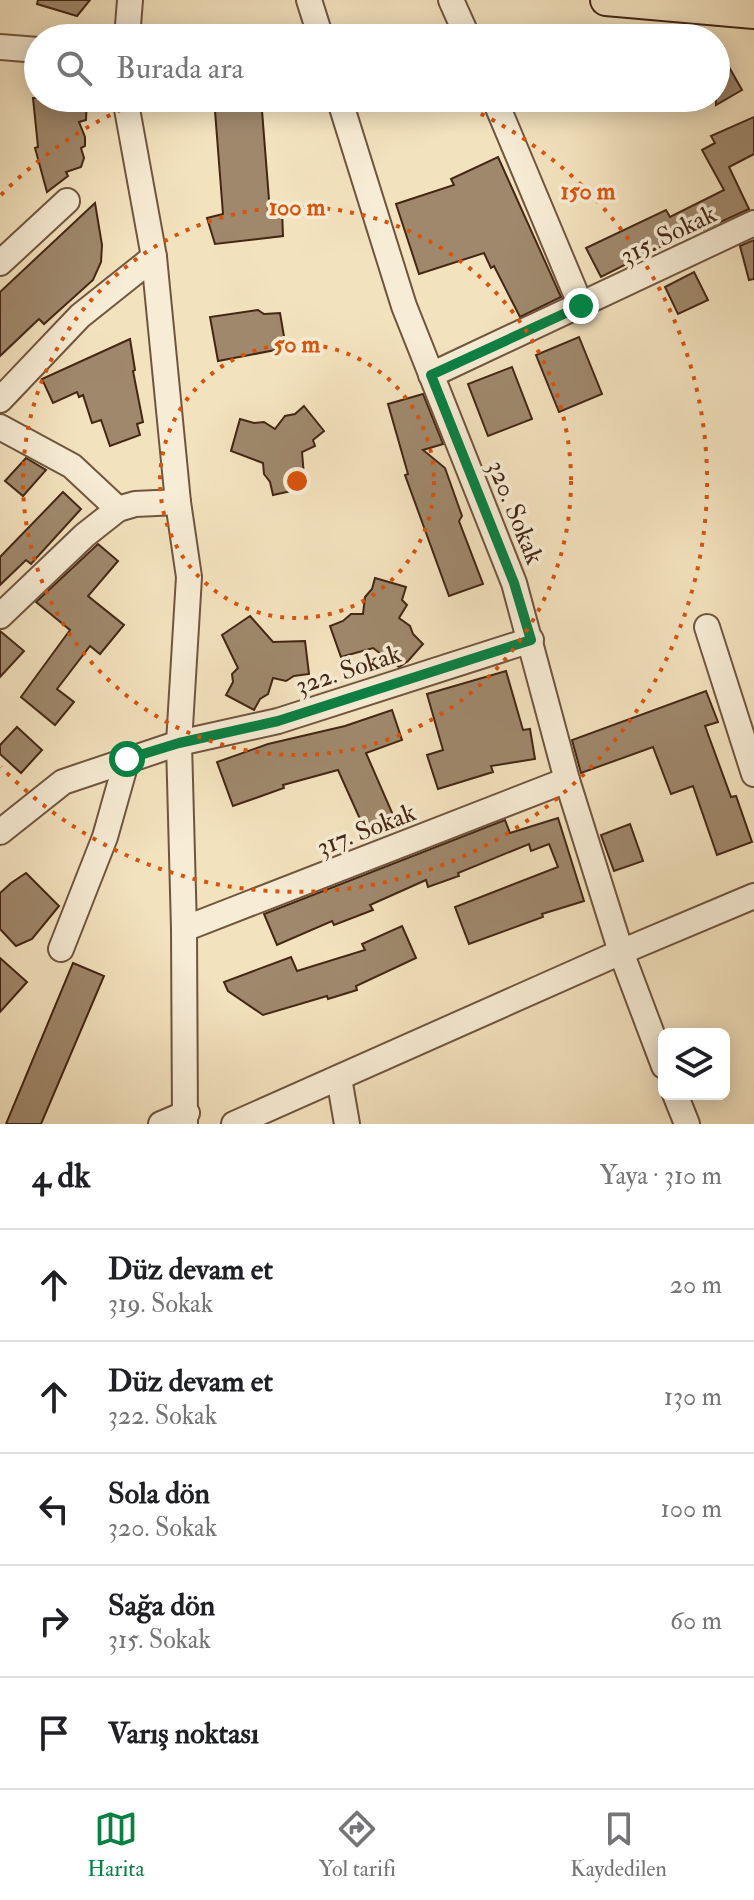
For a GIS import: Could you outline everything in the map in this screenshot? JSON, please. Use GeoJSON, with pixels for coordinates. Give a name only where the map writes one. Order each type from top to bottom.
{"type":"FeatureCollection","features":[{"type":"Feature","properties":{"kind":"main road"},"geometry":{"type":"LineString","coordinates":[[606,0],[754,13]]}},
{"type":"Feature","properties":{"kind":"street"},"geometry":{"type":"LineString","coordinates":[[128,24],[130,0]]}},
{"type":"Feature","properties":{"kind":"street"},"geometry":{"type":"LineString","coordinates":[[309,0],[317,24]]}},
{"type":"Feature","properties":{"kind":"street"},"geometry":{"type":"LineString","coordinates":[[451,0],[462,24]]}},
{"type":"Feature","properties":{"kind":"street"},"geometry":{"type":"LineString","coordinates":[[0,47],[24,49]]}},
{"type":"Feature","properties":{"kind":"street"},"geometry":{"type":"LineString","coordinates":[[128,112],[154,257],[178,502],[189,577],[179,743],[186,1118],[161,1124]]}},
{"type":"Feature","properties":{"kind":"street","name":"320. Sokak"},"geometry":{"type":"LineString","coordinates":[[343,112],[404,306],[514,583],[567,780],[621,952],[658,1050]]}},
{"type":"Feature","properties":{"kind":"street"},"geometry":{"type":"LineString","coordinates":[[500,112],[581,306]]}},
{"type":"Feature","properties":{"kind":"street"},"geometry":{"type":"LineString","coordinates":[[0,263],[67,201]]}},
{"type":"Feature","properties":{"kind":"street","name":"315. Sokak"},"geometry":{"type":"LineString","coordinates":[[431,375],[754,223]]}},
{"type":"Feature","properties":{"kind":"street"},"geometry":{"type":"LineString","coordinates":[[0,400],[80,316],[154,257]]}},
{"type":"Feature","properties":{"kind":"street"},"geometry":{"type":"LineString","coordinates":[[0,427],[72,466],[118,509]]}},
{"type":"Feature","properties":{"kind":"street"},"geometry":{"type":"LineString","coordinates":[[0,616],[85,535],[118,509],[135,504],[178,502]]}},
{"type":"Feature","properties":{"kind":"street"},"geometry":{"type":"LineString","coordinates":[[707,627],[754,774]]}},
{"type":"Feature","properties":{"kind":"street","name":"322. Sokak"},"geometry":{"type":"LineString","coordinates":[[0,832],[63,782],[179,743],[278,721],[531,640]]}},
{"type":"Feature","properties":{"kind":"street"},"geometry":{"type":"LineString","coordinates":[[61,949],[105,837],[127,759]]}},
{"type":"Feature","properties":{"kind":"street","name":"317. Sokak"},"geometry":{"type":"LineString","coordinates":[[184,929],[567,780]]}},
{"type":"Feature","properties":{"kind":"street"},"geometry":{"type":"LineString","coordinates":[[234,1124],[754,896]]}},
{"type":"Feature","properties":{"kind":"street"},"geometry":{"type":"LineString","coordinates":[[339,1078],[347,1124]]}},
{"type":"Feature","properties":{"kind":"street"},"geometry":{"type":"LineString","coordinates":[[677,1100],[687,1124]]}},
{"type":"Feature","properties":{"kind":"building"},"geometry":{"type":"Polygon","coordinates":[[[38,0],[90,0],[77,16],[37,4],[38,0]]]}},
{"type":"Feature","properties":{"kind":"building"},"geometry":{"type":"Polygon","coordinates":[[[730,69],[742,90],[730,97],[730,69]]]}},
{"type":"Feature","properties":{"kind":"building"},"geometry":{"type":"Polygon","coordinates":[[[34,112],[86,112],[86,120],[79,122],[85,137],[85,146],[81,148],[84,158],[81,167],[66,172],[68,176],[47,192],[35,148],[38,147],[34,112]]]}},
{"type":"Feature","properties":{"kind":"building"},"geometry":{"type":"Polygon","coordinates":[[[215,112],[262,112],[270,212],[282,210],[283,236],[215,244],[207,218],[223,214],[215,112]]]}},
{"type":"Feature","properties":{"kind":"building"},"geometry":{"type":"Polygon","coordinates":[[[754,117],[754,154],[729,167],[749,209],[703,230],[701,226],[601,277],[586,248],[666,210],[670,217],[724,190],[702,150],[715,143],[711,136],[754,117]]]}},
{"type":"Feature","properties":{"kind":"building"},"geometry":{"type":"Polygon","coordinates":[[[498,157],[561,297],[520,317],[484,253],[419,274],[396,204],[454,185],[451,179],[498,157]]]}},
{"type":"Feature","properties":{"kind":"building"},"geometry":{"type":"Polygon","coordinates":[[[95,203],[102,245],[101,262],[93,280],[44,324],[39,319],[0,356],[0,292],[95,203]]]}},
{"type":"Feature","properties":{"kind":"building"},"geometry":{"type":"Polygon","coordinates":[[[754,240],[754,279],[749,280],[740,246],[754,240]]]}},
{"type":"Feature","properties":{"kind":"building"},"geometry":{"type":"Polygon","coordinates":[[[694,272],[708,300],[678,314],[665,287],[694,272]]]}},
{"type":"Feature","properties":{"kind":"building"},"geometry":{"type":"Polygon","coordinates":[[[258,310],[264,314],[280,313],[286,348],[218,361],[210,317],[258,310]]]}},
{"type":"Feature","properties":{"kind":"building"},"geometry":{"type":"Polygon","coordinates":[[[579,337],[602,394],[559,412],[536,355],[579,337]]]}},
{"type":"Feature","properties":{"kind":"building"},"geometry":{"type":"Polygon","coordinates":[[[130,339],[143,422],[137,424],[140,435],[110,446],[101,420],[92,423],[83,395],[79,397],[77,392],[53,403],[42,379],[130,339]]]}},
{"type":"Feature","properties":{"kind":"building"},"geometry":{"type":"Polygon","coordinates":[[[512,367],[532,419],[488,436],[468,384],[512,367]]]}},
{"type":"Feature","properties":{"kind":"building"},"geometry":{"type":"Polygon","coordinates":[[[423,394],[443,444],[423,450],[445,468],[462,516],[459,521],[483,584],[449,596],[405,475],[408,474],[388,404],[423,394]]]}},
{"type":"Feature","properties":{"kind":"building"},"geometry":{"type":"Polygon","coordinates":[[[304,406],[324,431],[313,440],[315,446],[302,452],[305,488],[273,495],[263,463],[231,451],[240,419],[264,422],[275,429],[285,416],[295,414],[304,406]]]}},
{"type":"Feature","properties":{"kind":"building"},"geometry":{"type":"Polygon","coordinates":[[[26,458],[46,470],[23,496],[5,481],[26,458]]]}},
{"type":"Feature","properties":{"kind":"building"},"geometry":{"type":"Polygon","coordinates":[[[63,492],[81,509],[31,564],[26,560],[0,585],[0,557],[63,492]]]}},
{"type":"Feature","properties":{"kind":"building"},"geometry":{"type":"Polygon","coordinates":[[[98,544],[118,561],[88,596],[124,625],[100,654],[90,646],[57,689],[74,702],[55,725],[21,697],[70,630],[36,602],[98,544]]]}},
{"type":"Feature","properties":{"kind":"building"},"geometry":{"type":"Polygon","coordinates":[[[375,578],[406,587],[402,600],[407,605],[399,618],[410,626],[423,644],[399,667],[373,648],[341,657],[330,626],[351,614],[363,614],[365,597],[372,589],[375,578]]]}},
{"type":"Feature","properties":{"kind":"building"},"geometry":{"type":"Polygon","coordinates":[[[250,616],[273,642],[305,641],[309,674],[294,676],[286,681],[273,678],[268,694],[260,699],[254,710],[226,695],[233,682],[232,674],[238,668],[222,635],[250,616]]]}},
{"type":"Feature","properties":{"kind":"building"},"geometry":{"type":"Polygon","coordinates":[[[0,631],[24,651],[0,677],[0,631]]]}},
{"type":"Feature","properties":{"kind":"building"},"geometry":{"type":"Polygon","coordinates":[[[506,671],[523,730],[530,729],[535,759],[491,766],[493,772],[438,789],[427,755],[443,750],[427,694],[506,671]]]}},
{"type":"Feature","properties":{"kind":"building"},"geometry":{"type":"Polygon","coordinates":[[[706,691],[718,722],[705,726],[731,797],[736,796],[752,842],[717,855],[693,786],[671,794],[653,747],[581,773],[572,740],[706,691]]]}},
{"type":"Feature","properties":{"kind":"building"},"geometry":{"type":"Polygon","coordinates":[[[392,710],[402,740],[366,753],[393,815],[364,828],[338,770],[283,785],[284,788],[233,806],[217,762],[268,744],[345,726],[392,710]]]}},
{"type":"Feature","properties":{"kind":"building"},"geometry":{"type":"Polygon","coordinates":[[[17,727],[42,750],[21,773],[0,754],[0,745],[17,727]]]}},
{"type":"Feature","properties":{"kind":"building"},"geometry":{"type":"Polygon","coordinates":[[[558,818],[584,901],[542,914],[543,917],[469,944],[455,907],[558,867],[549,844],[531,851],[529,844],[428,887],[426,880],[370,905],[373,910],[334,925],[332,921],[277,945],[264,914],[505,820],[510,833],[558,818]]]}},
{"type":"Feature","properties":{"kind":"building"},"geometry":{"type":"Polygon","coordinates":[[[630,824],[643,861],[614,871],[601,835],[630,824]]]}},
{"type":"Feature","properties":{"kind":"building"},"geometry":{"type":"Polygon","coordinates":[[[26,873],[59,906],[32,939],[16,946],[0,929],[0,893],[26,873]]]}},
{"type":"Feature","properties":{"kind":"building"},"geometry":{"type":"Polygon","coordinates":[[[402,926],[416,958],[356,986],[357,990],[263,1015],[228,991],[224,982],[291,957],[297,971],[365,950],[362,944],[402,926]]]}},
{"type":"Feature","properties":{"kind":"building"},"geometry":{"type":"Polygon","coordinates":[[[0,958],[27,982],[0,1012],[0,958]]]}},
{"type":"Feature","properties":{"kind":"building"},"geometry":{"type":"Polygon","coordinates":[[[73,963],[104,976],[41,1124],[6,1124],[73,963]]]}},
{"type":"Feature","properties":{"kind":"route"},"geometry":{"type":"LineString","coordinates":[[127,759],[179,743],[278,721],[531,640],[514,583],[431,375],[581,306]]}}]}
